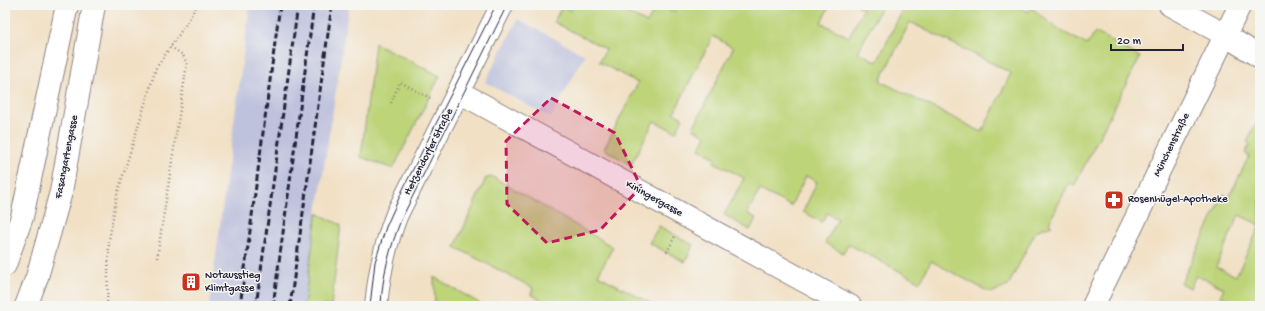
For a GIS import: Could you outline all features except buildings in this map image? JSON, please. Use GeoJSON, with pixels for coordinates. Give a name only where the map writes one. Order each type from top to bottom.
{"type":"FeatureCollection","features":[{"type":"Feature","properties":{"kind":"street","name":"Fasangartengasse"},"geometry":{"type":"LineString","coordinates":[[26,306],[61,192],[94,5]]}},
{"type":"Feature","properties":{"kind":"street","name":"Hetzendorfer Straße"},"geometry":{"type":"LineString","coordinates":[[376,306],[383,256],[389,234],[397,214],[502,5]]}},
{"type":"Feature","properties":{"kind":"street"},"geometry":{"type":"LineString","coordinates":[[1170,5],[1225,34],[1260,57]]}},
{"type":"Feature","properties":{"kind":"street","name":"Münchenstraße"},"geometry":{"type":"LineString","coordinates":[[1093,306],[1240,5]]}},
{"type":"Feature","properties":{"kind":"street"},"geometry":{"type":"LineString","coordinates":[[5,265],[22,217],[64,7]]}},
{"type":"Feature","properties":{"kind":"street","name":"Kiningergasse"},"geometry":{"type":"LineString","coordinates":[[454,100],[850,306]]}},
{"type":"Feature","properties":{"kind":"path"},"geometry":{"type":"LineString","coordinates":[[107,306],[109,240],[117,196],[156,68],[197,5]]}},
{"type":"Feature","properties":{"kind":"path"},"geometry":{"type":"LineString","coordinates":[[157,258],[186,64],[183,55],[171,47]]}},
{"type":"Feature","properties":{"kind":"path"},"geometry":{"type":"LineString","coordinates":[[391,103],[400,82],[454,100]]}},
{"type":"Feature","properties":{"kind":"highlighted area"},"geometry":{"type":"Polygon","coordinates":[[[551,98],[615,133],[641,187],[600,230],[547,243],[507,204],[506,141],[551,98]]]}},
{"type":"Feature","properties":{"kind":"shaded area"},"geometry":{"type":"Polygon","coordinates":[[[250,5],[349,5],[304,306],[209,306],[250,5]]]}},
{"type":"Feature","properties":{"kind":"shaded area"},"geometry":{"type":"Polygon","coordinates":[[[518,19],[585,55],[551,118],[485,82],[518,19]]]}},
{"type":"Feature","properties":{"kind":"green space"},"geometry":{"type":"Polygon","coordinates":[[[574,5],[612,5],[647,23],[657,5],[674,12],[678,5],[830,5],[821,23],[849,37],[863,9],[858,6],[859,5],[882,5],[858,52],[877,62],[905,5],[1016,5],[1029,12],[1031,7],[1056,28],[1087,45],[1095,32],[1140,57],[1074,186],[1069,183],[1049,223],[1052,225],[1036,231],[1008,286],[991,293],[931,261],[920,282],[848,244],[843,253],[825,243],[838,219],[827,213],[822,222],[803,212],[817,182],[806,176],[791,206],[760,190],[747,213],[756,218],[750,230],[724,215],[744,178],[714,162],[716,158],[699,149],[706,136],[693,128],[733,48],[713,36],[674,113],[683,118],[676,132],[654,121],[631,165],[604,149],[638,83],[599,62],[606,49],[554,22],[562,6],[571,11],[574,5]],[[910,22],[880,81],[982,132],[1011,73],[910,22]]]}},
{"type":"Feature","properties":{"kind":"green space"},"geometry":{"type":"Polygon","coordinates":[[[375,43],[440,76],[393,169],[361,157],[375,43]]]}},
{"type":"Feature","properties":{"kind":"green space"},"geometry":{"type":"Polygon","coordinates":[[[1256,123],[1260,125],[1260,225],[1260,306],[1230,306],[1232,301],[1220,296],[1224,288],[1196,275],[1190,288],[1181,283],[1224,194],[1229,197],[1249,156],[1245,153],[1250,144],[1247,142],[1256,123]],[[1239,215],[1216,267],[1236,276],[1260,225],[1239,215]]]}},
{"type":"Feature","properties":{"kind":"green space"},"geometry":{"type":"Polygon","coordinates":[[[493,177],[613,247],[598,275],[656,306],[551,306],[531,294],[533,288],[455,247],[486,178],[493,177]]]}},
{"type":"Feature","properties":{"kind":"green space"},"geometry":{"type":"Polygon","coordinates":[[[317,213],[341,225],[331,306],[304,306],[317,213]]]}},
{"type":"Feature","properties":{"kind":"green space"},"geometry":{"type":"Polygon","coordinates":[[[659,226],[693,245],[685,262],[649,243],[659,226]]]}},
{"type":"Feature","properties":{"kind":"green space"},"geometry":{"type":"Polygon","coordinates":[[[434,277],[484,306],[435,306],[434,277]]]}},
{"type":"Feature","properties":{"kind":"tram line"},"geometry":{"type":"LineString","coordinates":[[370,306],[375,262],[386,227],[403,189],[496,5]]}},
{"type":"Feature","properties":{"kind":"tram line"},"geometry":{"type":"LineString","coordinates":[[381,306],[387,262],[401,220],[507,5]]}},
{"type":"Feature","properties":{"kind":"railway"},"geometry":{"type":"LineString","coordinates":[[240,306],[280,5]]}},
{"type":"Feature","properties":{"kind":"railway"},"geometry":{"type":"LineString","coordinates":[[256,306],[298,5]]}},
{"type":"Feature","properties":{"kind":"railway"},"geometry":{"type":"LineString","coordinates":[[273,306],[314,5]]}},
{"type":"Feature","properties":{"kind":"railway"},"geometry":{"type":"LineString","coordinates":[[290,306],[332,5]]}},
{"type":"Feature","properties":{"kind":"place","name":"Rosenhügel-Apotheke"},"geometry":{"type":"Point","coordinates":[1114,200]}},
{"type":"Feature","properties":{"kind":"place","name":"Notausstieg Klimtgasse"},"geometry":{"type":"Point","coordinates":[191,282]}}]}
